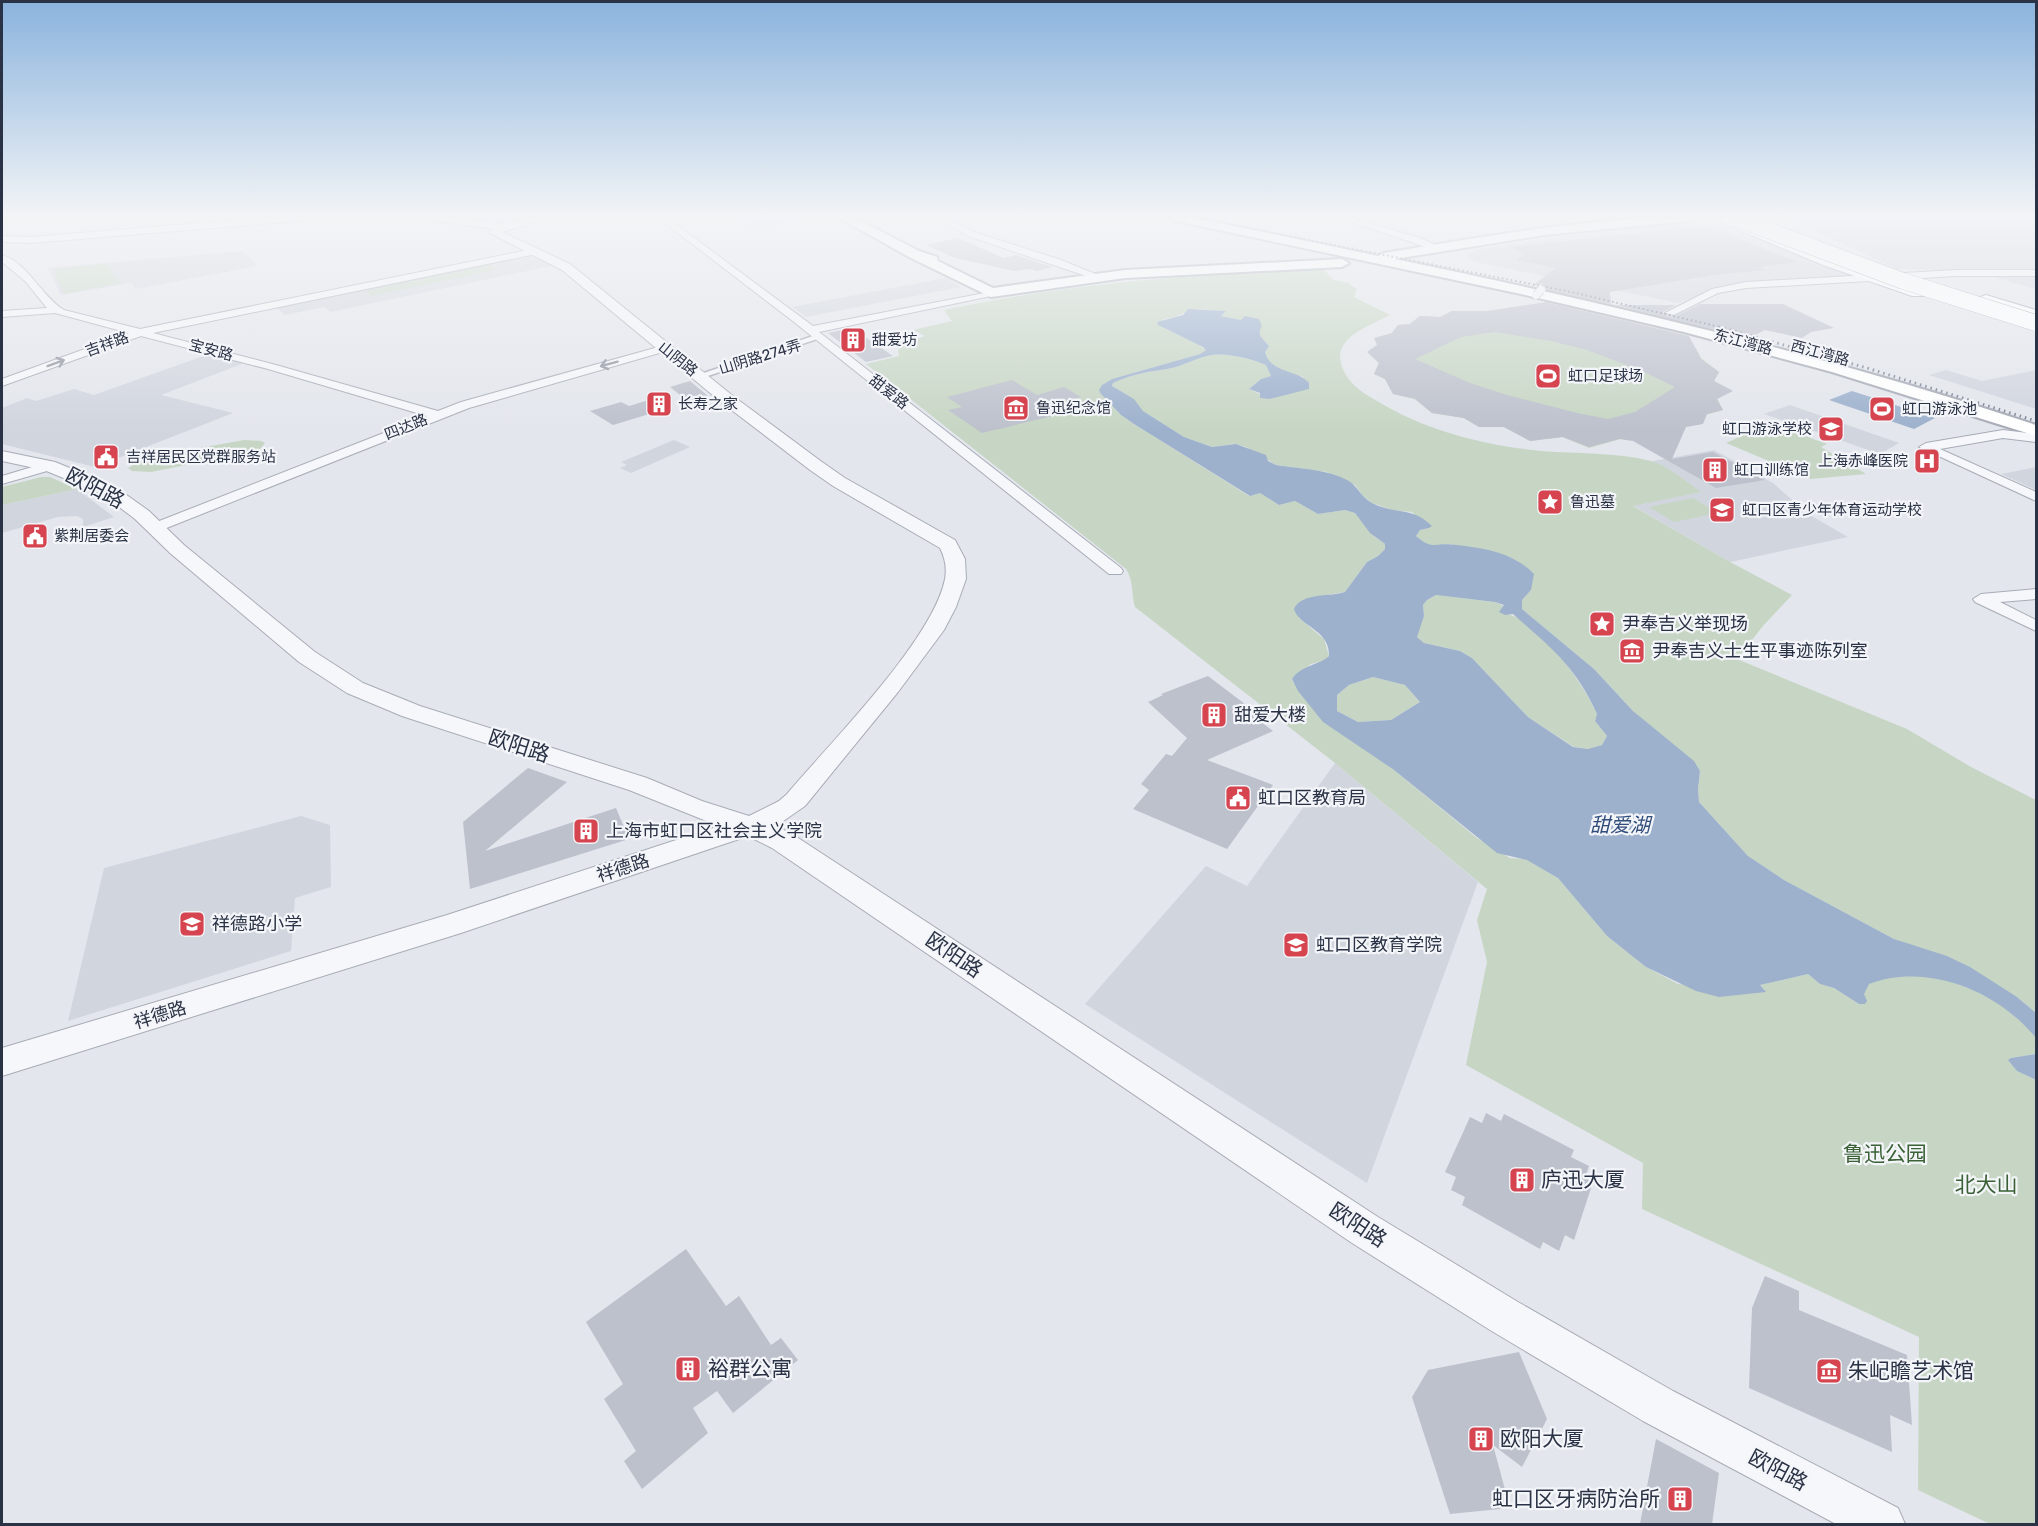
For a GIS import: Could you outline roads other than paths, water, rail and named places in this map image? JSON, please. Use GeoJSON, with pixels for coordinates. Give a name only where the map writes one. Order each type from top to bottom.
{"type":"FeatureCollection","features":[{"type":"Feature","properties":{"kind":"highway"},"geometry":{"type":"LineString","coordinates":[[1915,288],[2037,326]]}},
{"type":"Feature","properties":{"kind":"highway"},"geometry":{"type":"LineString","coordinates":[[1951,288],[2037,315]]}},
{"type":"Feature","properties":{"kind":"main road"},"geometry":{"type":"LineString","coordinates":[[986,288],[991,293],[1022,288]]}},
{"type":"Feature","properties":{"kind":"main road","name":"东江湾路"},"geometry":{"type":"LineString","coordinates":[[1511,288],[1750,344],[1913,390],[2001,426],[2037,431]]}},
{"type":"Feature","properties":{"kind":"main road","name":"东江湾路"},"geometry":{"type":"LineString","coordinates":[[1527,288],[1677,321],[1852,368],[2037,426]]}},
{"type":"Feature","properties":{"kind":"main road","name":"西江湾路"},"geometry":{"type":"LineString","coordinates":[[1552,288],[1670,313],[1880,370],[2037,420]]}},
{"type":"Feature","properties":{"kind":"main road"},"geometry":{"type":"LineString","coordinates":[[1905,288],[2037,326]]}},
{"type":"Feature","properties":{"kind":"main road"},"geometry":{"type":"LineString","coordinates":[[1948,288],[2037,315]]}},
{"type":"Feature","properties":{"kind":"street"},"geometry":{"type":"LineString","coordinates":[[31,288],[34,298],[56,310]]}},
{"type":"Feature","properties":{"kind":"street","name":"吉祥路"},"geometry":{"type":"LineString","coordinates":[[2,383],[142,332],[356,288]]}},
{"type":"Feature","properties":{"kind":"street","name":"山阴路"},"geometry":{"type":"LineString","coordinates":[[591,288],[816,466]]}},
{"type":"Feature","properties":{"kind":"street","name":"甜爱路"},"geometry":{"type":"LineString","coordinates":[[756,288],[1115,571]]}},
{"type":"Feature","properties":{"kind":"street"},"geometry":{"type":"LineString","coordinates":[[1670,313],[1714,291],[1732,288]]}},
{"type":"Feature","properties":{"kind":"street"},"geometry":{"type":"LineString","coordinates":[[815,333],[991,293]]}},
{"type":"Feature","properties":{"kind":"street"},"geometry":{"type":"LineString","coordinates":[[2,314],[34,298]]}},
{"type":"Feature","properties":{"kind":"street","name":"宝安路"},"geometry":{"type":"LineString","coordinates":[[2,314],[56,310],[438,415]]}},
{"type":"Feature","properties":{"kind":"street","name":"山阴路274弄"},"geometry":{"type":"LineString","coordinates":[[699,376],[815,333]]}},
{"type":"Feature","properties":{"kind":"street","name":"四达路"},"geometry":{"type":"LineString","coordinates":[[154,528],[494,395],[666,348]]}},
{"type":"Feature","properties":{"kind":"street"},"geometry":{"type":"LineString","coordinates":[[2037,438],[2001,426],[1926,447],[2037,497]]}},
{"type":"Feature","properties":{"kind":"street","name":"欧阳路"},"geometry":{"type":"LineString","coordinates":[[2,456],[49,466],[108,490],[142,516],[307,657],[355,687],[411,711],[638,784],[749,826],[793,847],[1355,1223],[1504,1316],[1658,1406],[1882,1524]]}},
{"type":"Feature","properties":{"kind":"street"},"geometry":{"type":"LineString","coordinates":[[2,480],[49,466]]}},
{"type":"Feature","properties":{"kind":"street","name":"祥德路"},"geometry":{"type":"LineString","coordinates":[[2,1062],[438,928],[749,826],[777,814],[796,800],[917,653],[941,616],[954,585],[955,560],[948,544],[839,482],[816,466]]}},
{"type":"Feature","properties":{"kind":"street"},"geometry":{"type":"LineString","coordinates":[[2037,594],[1982,599],[2037,626]]}},
{"type":"Feature","properties":{"kind":"water","name":"甜爱湖"},"geometry":{"type":"Polygon","coordinates":[[[1188,309],[1226,311],[1221,316],[1241,320],[1245,316],[1259,319],[1262,326],[1260,335],[1269,346],[1265,352],[1268,359],[1279,368],[1304,379],[1309,383],[1309,389],[1270,399],[1260,398],[1260,393],[1249,389],[1261,379],[1271,376],[1266,365],[1226,355],[1202,357],[1172,368],[1142,373],[1113,383],[1112,386],[1134,399],[1143,411],[1184,437],[1212,447],[1236,444],[1266,455],[1268,461],[1276,465],[1341,477],[1355,486],[1372,503],[1380,507],[1410,513],[1425,520],[1432,526],[1420,530],[1416,536],[1431,545],[1449,544],[1488,550],[1508,556],[1526,567],[1534,574],[1531,590],[1522,600],[1522,609],[1594,669],[1633,711],[1694,761],[1700,771],[1699,802],[1748,856],[1784,880],[1894,939],[1947,956],[1970,967],[2017,997],[2036,1013],[2036,1038],[2020,1021],[1982,994],[1937,979],[1891,978],[1869,984],[1864,994],[1867,1001],[1865,1004],[1859,1004],[1834,988],[1820,984],[1808,974],[1760,985],[1766,992],[1719,997],[1696,991],[1646,967],[1607,936],[1558,878],[1527,860],[1497,853],[1394,770],[1323,722],[1298,691],[1292,679],[1300,671],[1329,656],[1328,647],[1320,634],[1302,620],[1294,609],[1310,597],[1345,592],[1367,562],[1385,549],[1385,544],[1370,533],[1355,513],[1345,510],[1318,514],[1295,501],[1279,505],[1260,493],[1250,496],[1134,424],[1121,415],[1101,394],[1099,390],[1102,385],[1112,379],[1200,354],[1206,350],[1158,325],[1157,322],[1183,315],[1188,309]],[[1436,595],[1423,605],[1424,616],[1417,637],[1424,643],[1460,651],[1472,658],[1528,717],[1573,747],[1588,749],[1602,745],[1607,736],[1595,721],[1597,714],[1580,682],[1561,658],[1513,614],[1505,615],[1499,612],[1504,605],[1436,595]],[[1373,677],[1349,685],[1337,695],[1337,711],[1358,722],[1391,720],[1420,702],[1405,685],[1373,677]]]}},
{"type":"Feature","properties":{"kind":"water","name":"虹口游泳池"},"geometry":{"type":"Polygon","coordinates":[[[1852,391],[1935,418],[1914,429],[1829,400],[1852,391]]]}},
{"type":"Feature","properties":{"kind":"water"},"geometry":{"type":"Polygon","coordinates":[[[2036,1054],[2036,1080],[2017,1071],[2008,1060],[2011,1058],[2036,1054]]]}},
{"type":"Feature","properties":{"kind":"railway"},"geometry":{"type":"LineString","coordinates":[[1552,288],[1724,328]]}},
{"type":"Feature","properties":{"kind":"railway"},"geometry":{"type":"LineString","coordinates":[[1719,327],[1867,368],[2036,421]]}},
{"type":"Feature","properties":{"kind":"place","name":"甜爱坊"},"geometry":{"type":"Point","coordinates":[853,340]}},
{"type":"Feature","properties":{"kind":"place","name":"虹口足球场"},"geometry":{"type":"Point","coordinates":[1548,376]}},
{"type":"Feature","properties":{"kind":"place","name":"长寿之家"},"geometry":{"type":"Point","coordinates":[659,404]}},
{"type":"Feature","properties":{"kind":"place","name":"鲁迅纪念馆"},"geometry":{"type":"Point","coordinates":[1016,408]}},
{"type":"Feature","properties":{"kind":"place","name":"虹口游泳池"},"geometry":{"type":"Point","coordinates":[1882,409]}},
{"type":"Feature","properties":{"kind":"place","name":"虹口游泳学校"},"geometry":{"type":"Point","coordinates":[1831,429]}},
{"type":"Feature","properties":{"kind":"place","name":"吉祥居民区党群服务站"},"geometry":{"type":"Point","coordinates":[106,457]}},
{"type":"Feature","properties":{"kind":"place","name":"上海赤峰医院"},"geometry":{"type":"Point","coordinates":[1927,461]}},
{"type":"Feature","properties":{"kind":"place","name":"虹口训练馆"},"geometry":{"type":"Point","coordinates":[1715,470]}},
{"type":"Feature","properties":{"kind":"place","name":"鲁迅墓"},"geometry":{"type":"Point","coordinates":[1550,502]}},
{"type":"Feature","properties":{"kind":"place","name":"虹口区青少年体育运动学校"},"geometry":{"type":"Point","coordinates":[1722,510]}},
{"type":"Feature","properties":{"kind":"place","name":"紫荆居委会"},"geometry":{"type":"Point","coordinates":[35,536]}},
{"type":"Feature","properties":{"kind":"place","name":"尹奉吉义举现场"},"geometry":{"type":"Point","coordinates":[1602,624]}},
{"type":"Feature","properties":{"kind":"place","name":"尹奉吉义士生平事迹陈列室"},"geometry":{"type":"Point","coordinates":[1632,651]}},
{"type":"Feature","properties":{"kind":"place","name":"甜爱大楼"},"geometry":{"type":"Point","coordinates":[1214,715]}},
{"type":"Feature","properties":{"kind":"place","name":"虹口区教育局"},"geometry":{"type":"Point","coordinates":[1238,798]}},
{"type":"Feature","properties":{"kind":"place","name":"上海市虹口区社会主义学院"},"geometry":{"type":"Point","coordinates":[586,831]}},
{"type":"Feature","properties":{"kind":"place","name":"祥德路小学"},"geometry":{"type":"Point","coordinates":[192,924]}},
{"type":"Feature","properties":{"kind":"place","name":"虹口区教育学院"},"geometry":{"type":"Point","coordinates":[1296,945]}},
{"type":"Feature","properties":{"kind":"place","name":"庐迅大厦"},"geometry":{"type":"Point","coordinates":[1522,1180]}},
{"type":"Feature","properties":{"kind":"place","name":"裕群公寓"},"geometry":{"type":"Point","coordinates":[688,1369]}},
{"type":"Feature","properties":{"kind":"place","name":"朱屺瞻艺术馆"},"geometry":{"type":"Point","coordinates":[1829,1371]}},
{"type":"Feature","properties":{"kind":"place","name":"欧阳大厦"},"geometry":{"type":"Point","coordinates":[1481,1439]}},
{"type":"Feature","properties":{"kind":"place","name":"虹口区牙病防治所"},"geometry":{"type":"Point","coordinates":[1680,1499]}},
{"type":"Feature","properties":{"kind":"park label","name":"鲁迅公园"},"geometry":{"type":"Point","coordinates":[1885,1154]}},
{"type":"Feature","properties":{"kind":"park label","name":"北大山"},"geometry":{"type":"Point","coordinates":[1986,1185]}}]}
